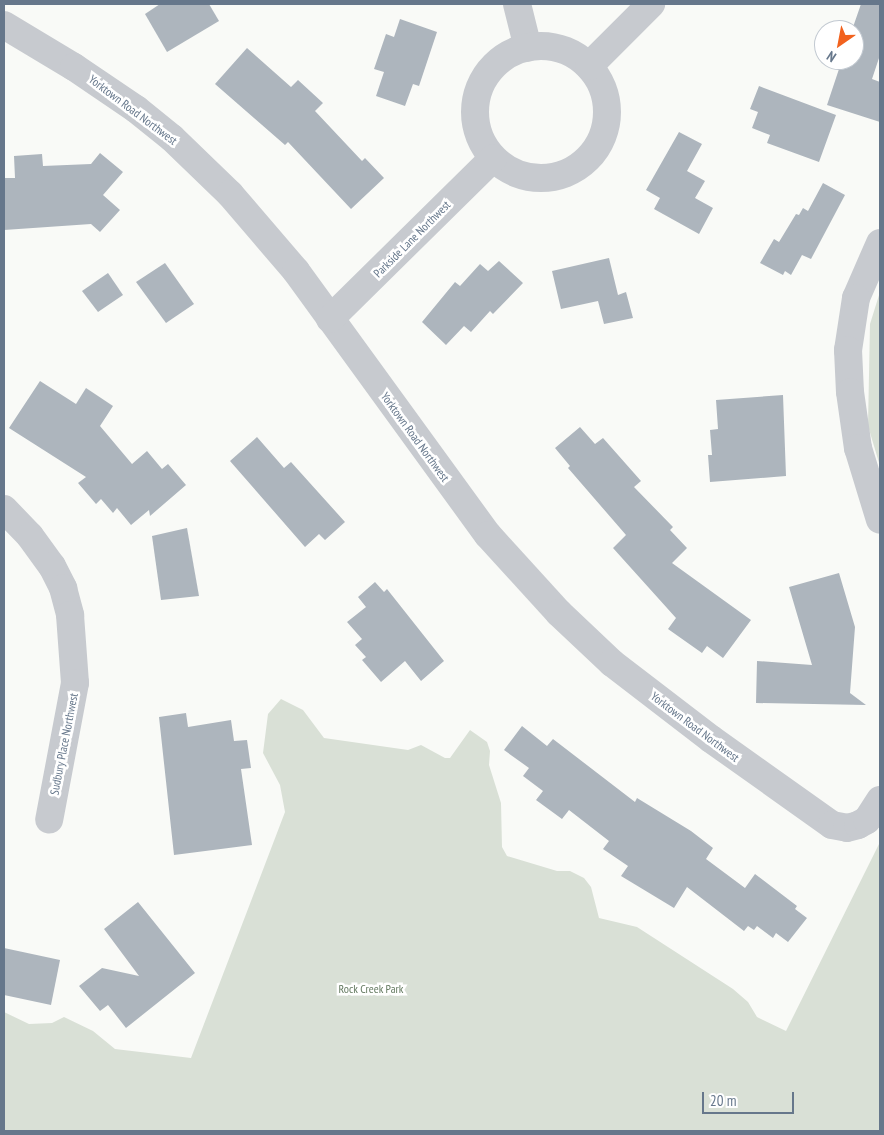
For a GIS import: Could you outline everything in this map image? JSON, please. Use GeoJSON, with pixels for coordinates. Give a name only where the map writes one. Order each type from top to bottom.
{"type":"FeatureCollection","features":[{"type":"Feature","properties":{"kind":"street"},"geometry":{"type":"LineString","coordinates":[[4,11],[7,4]]}},
{"type":"Feature","properties":{"kind":"street"},"geometry":{"type":"LineString","coordinates":[[517,4],[528,48]]}},
{"type":"Feature","properties":{"kind":"street"},"geometry":{"type":"LineString","coordinates":[[590,66],[651,4]]}},
{"type":"Feature","properties":{"kind":"street","name":"Yorktown Road Northwest"},"geometry":{"type":"LineString","coordinates":[[4,25],[95,80],[172,138],[258,224],[330,319],[462,502],[506,556],[559,613],[618,668],[704,734],[832,825],[847,828],[867,820],[880,800]]}},
{"type":"Feature","properties":{"kind":"street"},"geometry":{"type":"LineString","coordinates":[[528,48],[559,50],[590,66],[603,86],[608,105],[604,133],[589,158],[572,170],[553,177],[532,177],[512,172],[493,158],[476,128],[477,93],[493,66],[509,54],[528,48]]}},
{"type":"Feature","properties":{"kind":"street","name":"Parkside Lane Northwest"},"geometry":{"type":"LineString","coordinates":[[330,319],[493,158]]}},
{"type":"Feature","properties":{"kind":"street"},"geometry":{"type":"LineString","coordinates":[[880,242],[856,298],[848,350],[850,392],[858,448],[880,520]]}},
{"type":"Feature","properties":{"kind":"street","name":"Sudbury Place Northwest"},"geometry":{"type":"LineString","coordinates":[[4,509],[30,536],[52,566],[63,588],[72,633],[74,692],[49,820]]}},
{"type":"Feature","properties":{"kind":"green space"},"geometry":{"type":"Polygon","coordinates":[[[880,292],[880,466],[868,426],[870,324],[880,292]]]}},
{"type":"Feature","properties":{"kind":"green space","name":"Rock Creek Park"},"geometry":{"type":"Polygon","coordinates":[[[281,699],[303,710],[324,738],[408,750],[421,745],[445,758],[450,758],[470,730],[487,742],[490,751],[489,765],[501,803],[502,847],[507,856],[557,871],[570,871],[584,878],[591,887],[599,918],[637,927],[733,989],[748,1002],[757,1017],[786,1031],[880,842],[880,1131],[4,1131],[4,1012],[29,1024],[52,1023],[64,1017],[93,1031],[115,1049],[191,1058],[285,812],[280,785],[263,753],[268,714],[281,699]]]}},
{"type":"Feature","properties":{"kind":"building"},"geometry":{"type":"Polygon","coordinates":[[[160,4],[209,4],[219,21],[167,52],[145,14],[160,4]]]}},
{"type":"Feature","properties":{"kind":"building"},"geometry":{"type":"Polygon","coordinates":[[[861,4],[880,4],[880,55],[872,79],[880,82],[880,122],[827,105],[839,70],[864,70],[864,20],[855,20],[861,4]]]}},
{"type":"Feature","properties":{"kind":"building"},"geometry":{"type":"Polygon","coordinates":[[[400,19],[437,32],[419,86],[413,84],[405,106],[376,96],[384,72],[374,69],[386,34],[394,37],[400,19]]]}},
{"type":"Feature","properties":{"kind":"building"},"geometry":{"type":"Polygon","coordinates":[[[247,48],[291,87],[298,80],[323,103],[315,111],[362,161],[365,158],[384,178],[351,209],[288,142],[285,145],[215,84],[247,48]]]}},
{"type":"Feature","properties":{"kind":"building"},"geometry":{"type":"Polygon","coordinates":[[[759,86],[836,115],[819,162],[767,143],[770,135],[752,128],[758,112],[750,109],[759,86]]]}},
{"type":"Feature","properties":{"kind":"building"},"geometry":{"type":"Polygon","coordinates":[[[679,132],[702,144],[687,171],[705,181],[695,198],[713,208],[699,234],[654,209],[660,198],[646,190],[679,132]]]}},
{"type":"Feature","properties":{"kind":"building"},"geometry":{"type":"Polygon","coordinates":[[[100,153],[123,172],[103,195],[120,210],[100,232],[91,224],[4,230],[4,178],[15,178],[14,156],[42,154],[43,166],[91,164],[100,153]]]}},
{"type":"Feature","properties":{"kind":"building"},"geometry":{"type":"Polygon","coordinates":[[[823,183],[845,195],[811,259],[802,255],[791,275],[785,271],[783,275],[760,263],[774,239],[779,242],[796,214],[799,215],[803,208],[808,211],[823,183]]]}},
{"type":"Feature","properties":{"kind":"building"},"geometry":{"type":"Polygon","coordinates":[[[609,258],[618,295],[626,292],[633,318],[604,324],[598,301],[561,309],[552,271],[609,258]]]}},
{"type":"Feature","properties":{"kind":"building"},"geometry":{"type":"Polygon","coordinates":[[[499,261],[523,283],[493,314],[490,311],[471,332],[464,326],[446,345],[422,322],[455,282],[460,286],[480,264],[488,271],[499,261]]]}},
{"type":"Feature","properties":{"kind":"building"},"geometry":{"type":"Polygon","coordinates":[[[165,263],[194,304],[166,323],[136,282],[165,263]]]}},
{"type":"Feature","properties":{"kind":"building"},"geometry":{"type":"Polygon","coordinates":[[[108,273],[123,295],[98,312],[82,291],[108,273]]]}},
{"type":"Feature","properties":{"kind":"building"},"geometry":{"type":"Polygon","coordinates":[[[40,381],[76,404],[86,388],[113,406],[100,426],[132,464],[147,451],[162,469],[168,464],[186,485],[150,516],[149,510],[131,525],[117,508],[113,513],[101,499],[96,504],[78,483],[86,477],[9,428],[40,381]]]}},
{"type":"Feature","properties":{"kind":"building"},"geometry":{"type":"Polygon","coordinates":[[[783,395],[786,476],[710,482],[708,455],[712,455],[710,430],[718,429],[716,400],[783,395]]]}},
{"type":"Feature","properties":{"kind":"building"},"geometry":{"type":"Polygon","coordinates":[[[580,427],[595,444],[603,438],[641,481],[634,487],[673,527],[670,530],[687,548],[672,563],[751,620],[723,658],[707,646],[702,653],[668,629],[676,618],[613,548],[626,535],[568,468],[570,466],[555,448],[580,427]]]}},
{"type":"Feature","properties":{"kind":"building"},"geometry":{"type":"Polygon","coordinates":[[[257,437],[284,468],[291,462],[345,522],[325,540],[319,534],[305,547],[230,461],[257,437]]]}},
{"type":"Feature","properties":{"kind":"building"},"geometry":{"type":"Polygon","coordinates":[[[187,528],[199,596],[161,600],[152,536],[187,528]]]}},
{"type":"Feature","properties":{"kind":"building"},"geometry":{"type":"Polygon","coordinates":[[[839,573],[855,627],[850,693],[866,705],[756,703],[757,661],[812,665],[789,587],[839,573]]]}},
{"type":"Feature","properties":{"kind":"building"},"geometry":{"type":"Polygon","coordinates":[[[375,582],[384,592],[387,589],[444,661],[421,681],[405,661],[381,682],[362,660],[366,657],[355,645],[362,639],[347,622],[366,607],[358,597],[375,582]]]}},
{"type":"Feature","properties":{"kind":"building"},"geometry":{"type":"Polygon","coordinates":[[[186,713],[188,727],[231,720],[234,741],[247,740],[251,768],[241,769],[252,845],[174,855],[159,717],[186,713]]]}},
{"type":"Feature","properties":{"kind":"building"},"geometry":{"type":"Polygon","coordinates":[[[522,726],[547,746],[553,739],[635,802],[637,798],[691,831],[713,848],[706,859],[745,888],[755,874],[797,906],[795,909],[807,918],[788,942],[776,933],[773,938],[757,926],[754,930],[748,926],[744,931],[687,887],[674,908],[621,876],[628,866],[603,849],[609,841],[569,810],[562,819],[536,800],[543,791],[523,776],[529,768],[504,750],[522,726]]]}},
{"type":"Feature","properties":{"kind":"building"},"geometry":{"type":"Polygon","coordinates":[[[138,902],[195,973],[126,1028],[108,1005],[100,1011],[79,986],[102,968],[139,976],[104,929],[138,902]]]}},
{"type":"Feature","properties":{"kind":"building"},"geometry":{"type":"Polygon","coordinates":[[[4,948],[60,960],[51,1005],[4,995],[4,948]]]}}]}
